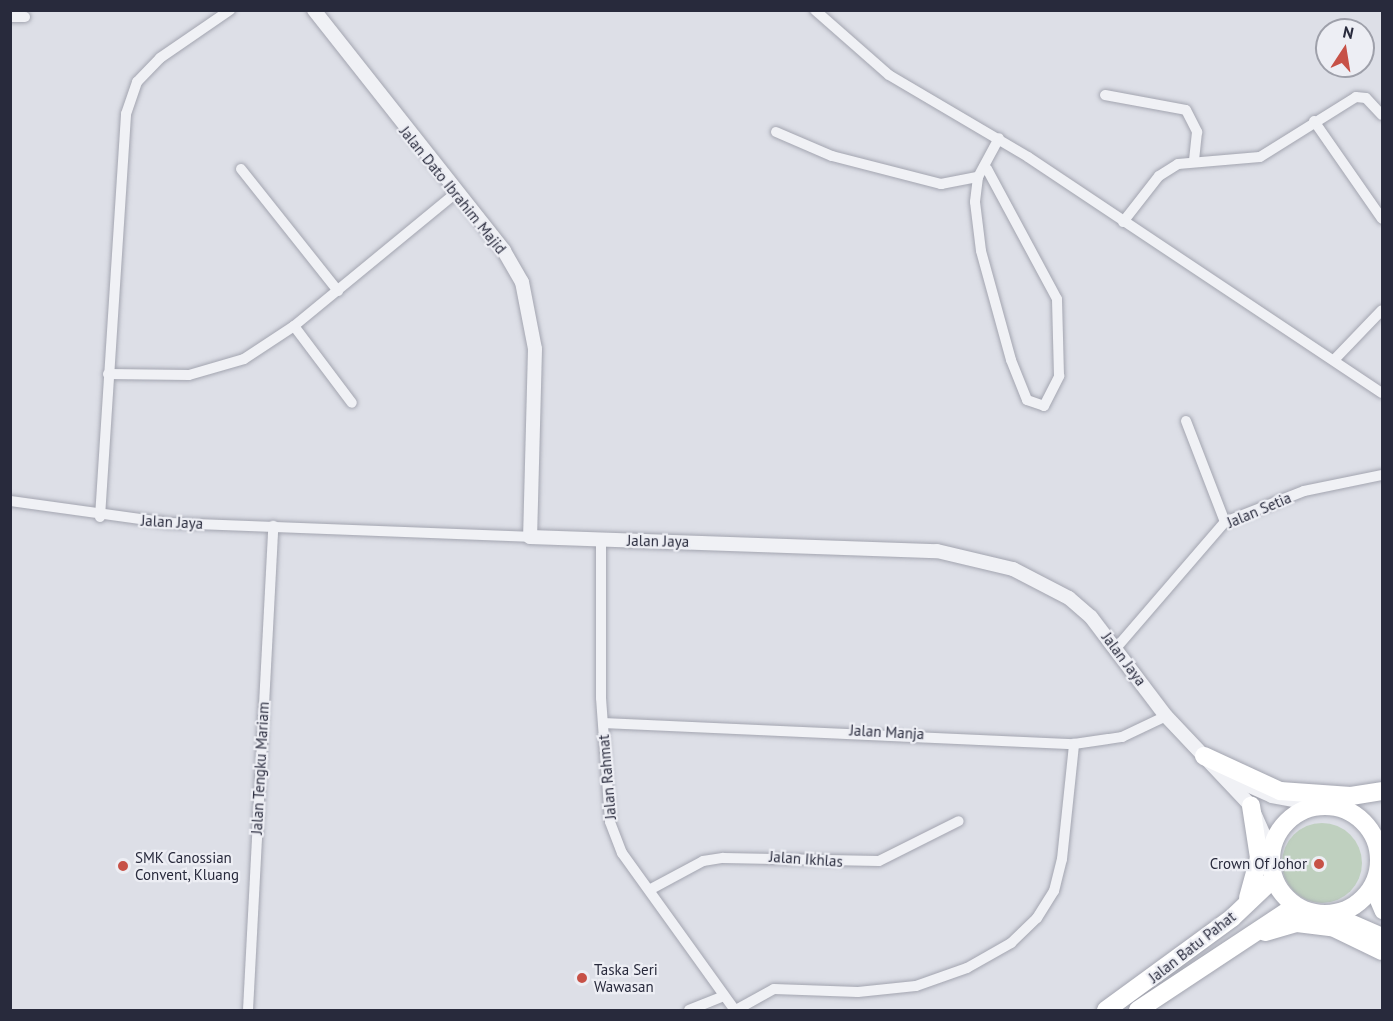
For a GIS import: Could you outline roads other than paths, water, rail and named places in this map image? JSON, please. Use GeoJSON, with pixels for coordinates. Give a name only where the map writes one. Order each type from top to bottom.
{"type":"FeatureCollection","features":[{"type":"Feature","properties":{"kind":"highway"},"geometry":{"type":"LineString","coordinates":[[1204,756],[1280,791],[1351,796],[1383,791]]}},
{"type":"Feature","properties":{"kind":"highway"},"geometry":{"type":"LineString","coordinates":[[1339,807],[1364,822],[1381,842],[1372,888],[1349,909],[1334,914],[1295,906],[1273,879],[1271,851],[1288,820],[1321,806],[1339,807],[1383,801]]}},
{"type":"Feature","properties":{"kind":"highway"},"geometry":{"type":"LineString","coordinates":[[1232,918],[1257,878],[1259,842],[1251,806]]}},
{"type":"Feature","properties":{"kind":"highway","name":"Jalan Batu Pahat"},"geometry":{"type":"LineString","coordinates":[[1106,1011],[1232,918],[1273,879]]}},
{"type":"Feature","properties":{"kind":"highway","name":"Jalan Batu Pahat"},"geometry":{"type":"LineString","coordinates":[[1138,1011],[1295,906]]}},
{"type":"Feature","properties":{"kind":"highway"},"geometry":{"type":"LineString","coordinates":[[1234,946],[1297,924],[1332,927],[1383,951]]}},
{"type":"Feature","properties":{"kind":"main road"},"geometry":{"type":"LineString","coordinates":[[1372,888],[1383,911]]}},
{"type":"Feature","properties":{"kind":"main road"},"geometry":{"type":"LineString","coordinates":[[1334,914],[1383,936]]}},
{"type":"Feature","properties":{"kind":"street"},"geometry":{"type":"LineString","coordinates":[[100,517],[123,133],[130,98],[160,58],[230,10]]}},
{"type":"Feature","properties":{"kind":"street","name":"Jalan Dato Ibrahim Majid"},"geometry":{"type":"LineString","coordinates":[[315,10],[456,193],[504,251],[522,282],[532,314],[530,537]]}},
{"type":"Feature","properties":{"kind":"street"},"geometry":{"type":"LineString","coordinates":[[815,10],[888,75],[999,138],[1383,393]]}},
{"type":"Feature","properties":{"kind":"street"},"geometry":{"type":"LineString","coordinates":[[10,17],[25,17]]}},
{"type":"Feature","properties":{"kind":"street"},"geometry":{"type":"LineString","coordinates":[[1106,95],[1186,110],[1197,132],[1194,159]]}},
{"type":"Feature","properties":{"kind":"street"},"geometry":{"type":"LineString","coordinates":[[1123,222],[1159,176],[1194,159],[1260,157],[1314,121],[1356,97],[1366,98],[1383,115]]}},
{"type":"Feature","properties":{"kind":"street"},"geometry":{"type":"LineString","coordinates":[[1314,121],[1383,219]]}},
{"type":"Feature","properties":{"kind":"street"},"geometry":{"type":"LineString","coordinates":[[776,132],[820,152],[925,182],[954,184],[983,173]]}},
{"type":"Feature","properties":{"kind":"street"},"geometry":{"type":"LineString","coordinates":[[983,173],[1057,299],[1059,376],[1044,406],[1027,400],[1011,360],[981,251],[975,202],[983,173],[999,138]]}},
{"type":"Feature","properties":{"kind":"street"},"geometry":{"type":"LineString","coordinates":[[241,169],[338,291]]}},
{"type":"Feature","properties":{"kind":"street"},"geometry":{"type":"LineString","coordinates":[[108,374],[189,375],[227,367],[294,326],[456,193]]}},
{"type":"Feature","properties":{"kind":"street"},"geometry":{"type":"LineString","coordinates":[[1334,360],[1383,310]]}},
{"type":"Feature","properties":{"kind":"street"},"geometry":{"type":"LineString","coordinates":[[294,326],[352,403]]}},
{"type":"Feature","properties":{"kind":"street"},"geometry":{"type":"LineString","coordinates":[[1186,421],[1225,522]]}},
{"type":"Feature","properties":{"kind":"street","name":"Jalan Setia"},"geometry":{"type":"LineString","coordinates":[[1117,647],[1225,522],[1304,491],[1383,475]]}},
{"type":"Feature","properties":{"kind":"street","name":"Jalan Jaya"},"geometry":{"type":"LineString","coordinates":[[10,501],[100,517],[601,540],[892,549],[970,558],[1013,569],[1062,594],[1117,647],[1166,716],[1251,806],[1271,851]]}},
{"type":"Feature","properties":{"kind":"street","name":"Jalan Tengku Mariam"},"geometry":{"type":"LineString","coordinates":[[248,1011],[273,526]]}},
{"type":"Feature","properties":{"kind":"street","name":"Jalan Rahmat"},"geometry":{"type":"LineString","coordinates":[[601,540],[603,723],[610,822],[622,853],[651,889],[735,1011]]}},
{"type":"Feature","properties":{"kind":"street","name":"Jalan Manja"},"geometry":{"type":"LineString","coordinates":[[603,723],[1074,744],[1122,737],[1166,716]]}},
{"type":"Feature","properties":{"kind":"street"},"geometry":{"type":"LineString","coordinates":[[735,1011],[774,989],[868,992],[916,986],[967,968],[1011,943],[1037,918],[1054,891],[1062,859],[1074,744]]}},
{"type":"Feature","properties":{"kind":"street","name":"Jalan Jaya"},"geometry":{"type":"LineString","coordinates":[[1218,770],[1272,796],[1321,806]]}},
{"type":"Feature","properties":{"kind":"street","name":"Jalan Ikhlas"},"geometry":{"type":"LineString","coordinates":[[651,889],[703,861],[723,858],[879,861],[959,821]]}},
{"type":"Feature","properties":{"kind":"street"},"geometry":{"type":"LineString","coordinates":[[689,1011],[724,996]]}},
{"type":"Feature","properties":{"kind":"place","name":"Crown Of Johor"},"geometry":{"type":"Point","coordinates":[1319,864]}},
{"type":"Feature","properties":{"kind":"place","name":"SMK Canossian Convent, Kluang"},"geometry":{"type":"Point","coordinates":[123,866]}},
{"type":"Feature","properties":{"kind":"place","name":"Taska Seri Wawasan"},"geometry":{"type":"Point","coordinates":[582,978]}}]}
